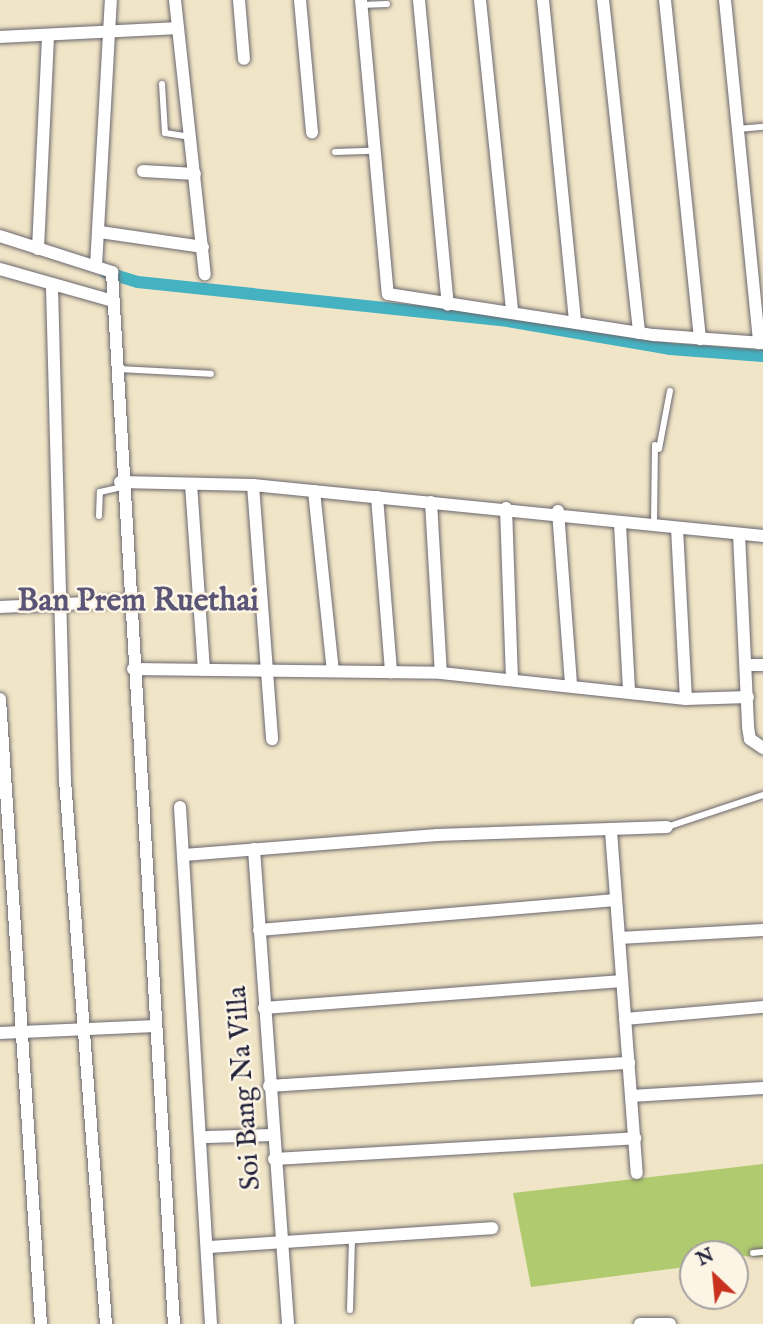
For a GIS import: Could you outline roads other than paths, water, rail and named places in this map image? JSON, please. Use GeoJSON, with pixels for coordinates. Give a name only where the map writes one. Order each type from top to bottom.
{"type":"FeatureCollection","features":[{"type":"Feature","properties":{"kind":"street"},"geometry":{"type":"LineString","coordinates":[[96,266],[111,0]]}},
{"type":"Feature","properties":{"kind":"street"},"geometry":{"type":"LineString","coordinates":[[175,0],[205,274]]}},
{"type":"Feature","properties":{"kind":"street"},"geometry":{"type":"LineString","coordinates":[[239,0],[244,59]]}},
{"type":"Feature","properties":{"kind":"street"},"geometry":{"type":"LineString","coordinates":[[300,0],[312,132]]}},
{"type":"Feature","properties":{"kind":"street"},"geometry":{"type":"LineString","coordinates":[[419,0],[448,305]]}},
{"type":"Feature","properties":{"kind":"street"},"geometry":{"type":"LineString","coordinates":[[480,0],[512,311]]}},
{"type":"Feature","properties":{"kind":"street"},"geometry":{"type":"LineString","coordinates":[[543,0],[575,321]]}},
{"type":"Feature","properties":{"kind":"street"},"geometry":{"type":"LineString","coordinates":[[603,0],[639,333]]}},
{"type":"Feature","properties":{"kind":"street"},"geometry":{"type":"LineString","coordinates":[[665,0],[700,340]]}},
{"type":"Feature","properties":{"kind":"street"},"geometry":{"type":"LineString","coordinates":[[361,3],[372,151],[387,292],[448,305],[512,311],[639,333],[761,343],[725,0]]}},
{"type":"Feature","properties":{"kind":"street"},"geometry":{"type":"LineString","coordinates":[[0,37],[109,35],[178,28]]}},
{"type":"Feature","properties":{"kind":"street"},"geometry":{"type":"LineString","coordinates":[[38,249],[48,37]]}},
{"type":"Feature","properties":{"kind":"street"},"geometry":{"type":"LineString","coordinates":[[144,171],[195,174]]}},
{"type":"Feature","properties":{"kind":"street"},"geometry":{"type":"LineString","coordinates":[[100,232],[203,247]]}},
{"type":"Feature","properties":{"kind":"street"},"geometry":{"type":"LineString","coordinates":[[0,236],[112,272],[120,485],[130,601],[174,1324]]}},
{"type":"Feature","properties":{"kind":"street"},"geometry":{"type":"LineString","coordinates":[[0,269],[52,286],[112,296]]}},
{"type":"Feature","properties":{"kind":"street"},"geometry":{"type":"LineString","coordinates":[[52,286],[65,780],[86,1030],[106,1324]]}},
{"type":"Feature","properties":{"kind":"street"},"geometry":{"type":"LineString","coordinates":[[191,484],[204,670]]}},
{"type":"Feature","properties":{"kind":"street"},"geometry":{"type":"LineString","coordinates":[[120,485],[253,485],[558,511],[620,524],[763,536]]}},
{"type":"Feature","properties":{"kind":"street"},"geometry":{"type":"LineString","coordinates":[[253,485],[270,670],[272,739]]}},
{"type":"Feature","properties":{"kind":"street"},"geometry":{"type":"LineString","coordinates":[[314,491],[333,671]]}},
{"type":"Feature","properties":{"kind":"street"},"geometry":{"type":"LineString","coordinates":[[377,497],[391,672]]}},
{"type":"Feature","properties":{"kind":"street"},"geometry":{"type":"LineString","coordinates":[[430,502],[441,673]]}},
{"type":"Feature","properties":{"kind":"street"},"geometry":{"type":"LineString","coordinates":[[506,508],[512,679]]}},
{"type":"Feature","properties":{"kind":"street"},"geometry":{"type":"LineString","coordinates":[[558,511],[571,684]]}},
{"type":"Feature","properties":{"kind":"street"},"geometry":{"type":"LineString","coordinates":[[620,524],[629,688]]}},
{"type":"Feature","properties":{"kind":"street"},"geometry":{"type":"LineString","coordinates":[[677,528],[686,699]]}},
{"type":"Feature","properties":{"kind":"street"},"geometry":{"type":"LineString","coordinates":[[739,534],[750,738],[763,748]]}},
{"type":"Feature","properties":{"kind":"street"},"geometry":{"type":"LineString","coordinates":[[0,607],[130,601]]}},
{"type":"Feature","properties":{"kind":"street"},"geometry":{"type":"LineString","coordinates":[[747,666],[763,665]]}},
{"type":"Feature","properties":{"kind":"street"},"geometry":{"type":"LineString","coordinates":[[133,669],[441,673],[629,688],[686,699],[748,698]]}},
{"type":"Feature","properties":{"kind":"street"},"geometry":{"type":"LineString","coordinates":[[0,699],[41,1324]]}},
{"type":"Feature","properties":{"kind":"street"},"geometry":{"type":"LineString","coordinates":[[180,807],[211,1324]]}},
{"type":"Feature","properties":{"kind":"street"},"geometry":{"type":"LineString","coordinates":[[184,855],[437,835],[667,827]]}},
{"type":"Feature","properties":{"kind":"street"},"geometry":{"type":"LineString","coordinates":[[611,831],[637,1173]]}},
{"type":"Feature","properties":{"kind":"street","name":"Soi Bang Na Villa"},"geometry":{"type":"LineString","coordinates":[[254,849],[279,1242],[288,1324]]}},
{"type":"Feature","properties":{"kind":"street"},"geometry":{"type":"LineString","coordinates":[[259,930],[616,900]]}},
{"type":"Feature","properties":{"kind":"street"},"geometry":{"type":"LineString","coordinates":[[619,938],[763,930]]}},
{"type":"Feature","properties":{"kind":"street"},"geometry":{"type":"LineString","coordinates":[[264,1008],[622,981]]}},
{"type":"Feature","properties":{"kind":"street"},"geometry":{"type":"LineString","coordinates":[[625,1019],[763,1007]]}},
{"type":"Feature","properties":{"kind":"street"},"geometry":{"type":"LineString","coordinates":[[0,1033],[155,1026]]}},
{"type":"Feature","properties":{"kind":"street"},"geometry":{"type":"LineString","coordinates":[[270,1086],[629,1063]]}},
{"type":"Feature","properties":{"kind":"street"},"geometry":{"type":"LineString","coordinates":[[631,1096],[763,1088]]}},
{"type":"Feature","properties":{"kind":"street"},"geometry":{"type":"LineString","coordinates":[[208,1137],[273,1135]]}},
{"type":"Feature","properties":{"kind":"street"},"geometry":{"type":"LineString","coordinates":[[274,1159],[635,1138]]}},
{"type":"Feature","properties":{"kind":"street"},"geometry":{"type":"LineString","coordinates":[[208,1247],[492,1228]]}},
{"type":"Feature","properties":{"kind":"street"},"geometry":{"type":"LineString","coordinates":[[640,1324],[670,1324]]}},
{"type":"Feature","properties":{"kind":"lane"},"geometry":{"type":"LineString","coordinates":[[361,3],[387,4]]}},
{"type":"Feature","properties":{"kind":"lane"},"geometry":{"type":"LineString","coordinates":[[162,84],[165,133],[191,137]]}},
{"type":"Feature","properties":{"kind":"lane"},"geometry":{"type":"LineString","coordinates":[[738,129],[763,127]]}},
{"type":"Feature","properties":{"kind":"lane"},"geometry":{"type":"LineString","coordinates":[[335,152],[372,151]]}},
{"type":"Feature","properties":{"kind":"lane"},"geometry":{"type":"LineString","coordinates":[[117,369],[211,374]]}},
{"type":"Feature","properties":{"kind":"lane"},"geometry":{"type":"LineString","coordinates":[[654,526],[657,447],[670,391]]}},
{"type":"Feature","properties":{"kind":"lane"},"geometry":{"type":"LineString","coordinates":[[99,516],[100,492],[120,485]]}},
{"type":"Feature","properties":{"kind":"lane"},"geometry":{"type":"LineString","coordinates":[[667,827],[763,795]]}},
{"type":"Feature","properties":{"kind":"lane"},"geometry":{"type":"LineString","coordinates":[[349,1310],[352,1237]]}},
{"type":"Feature","properties":{"kind":"lane"},"geometry":{"type":"LineString","coordinates":[[753,1253],[763,1252]]}},
{"type":"Feature","properties":{"kind":"waterway"},"geometry":{"type":"LineString","coordinates":[[105,272],[138,282],[502,320],[670,349],[763,356]]}},
{"type":"Feature","properties":{"kind":"district","name":"Ban Prem Ruethai"},"geometry":{"type":"Point","coordinates":[138,602]}}]}
